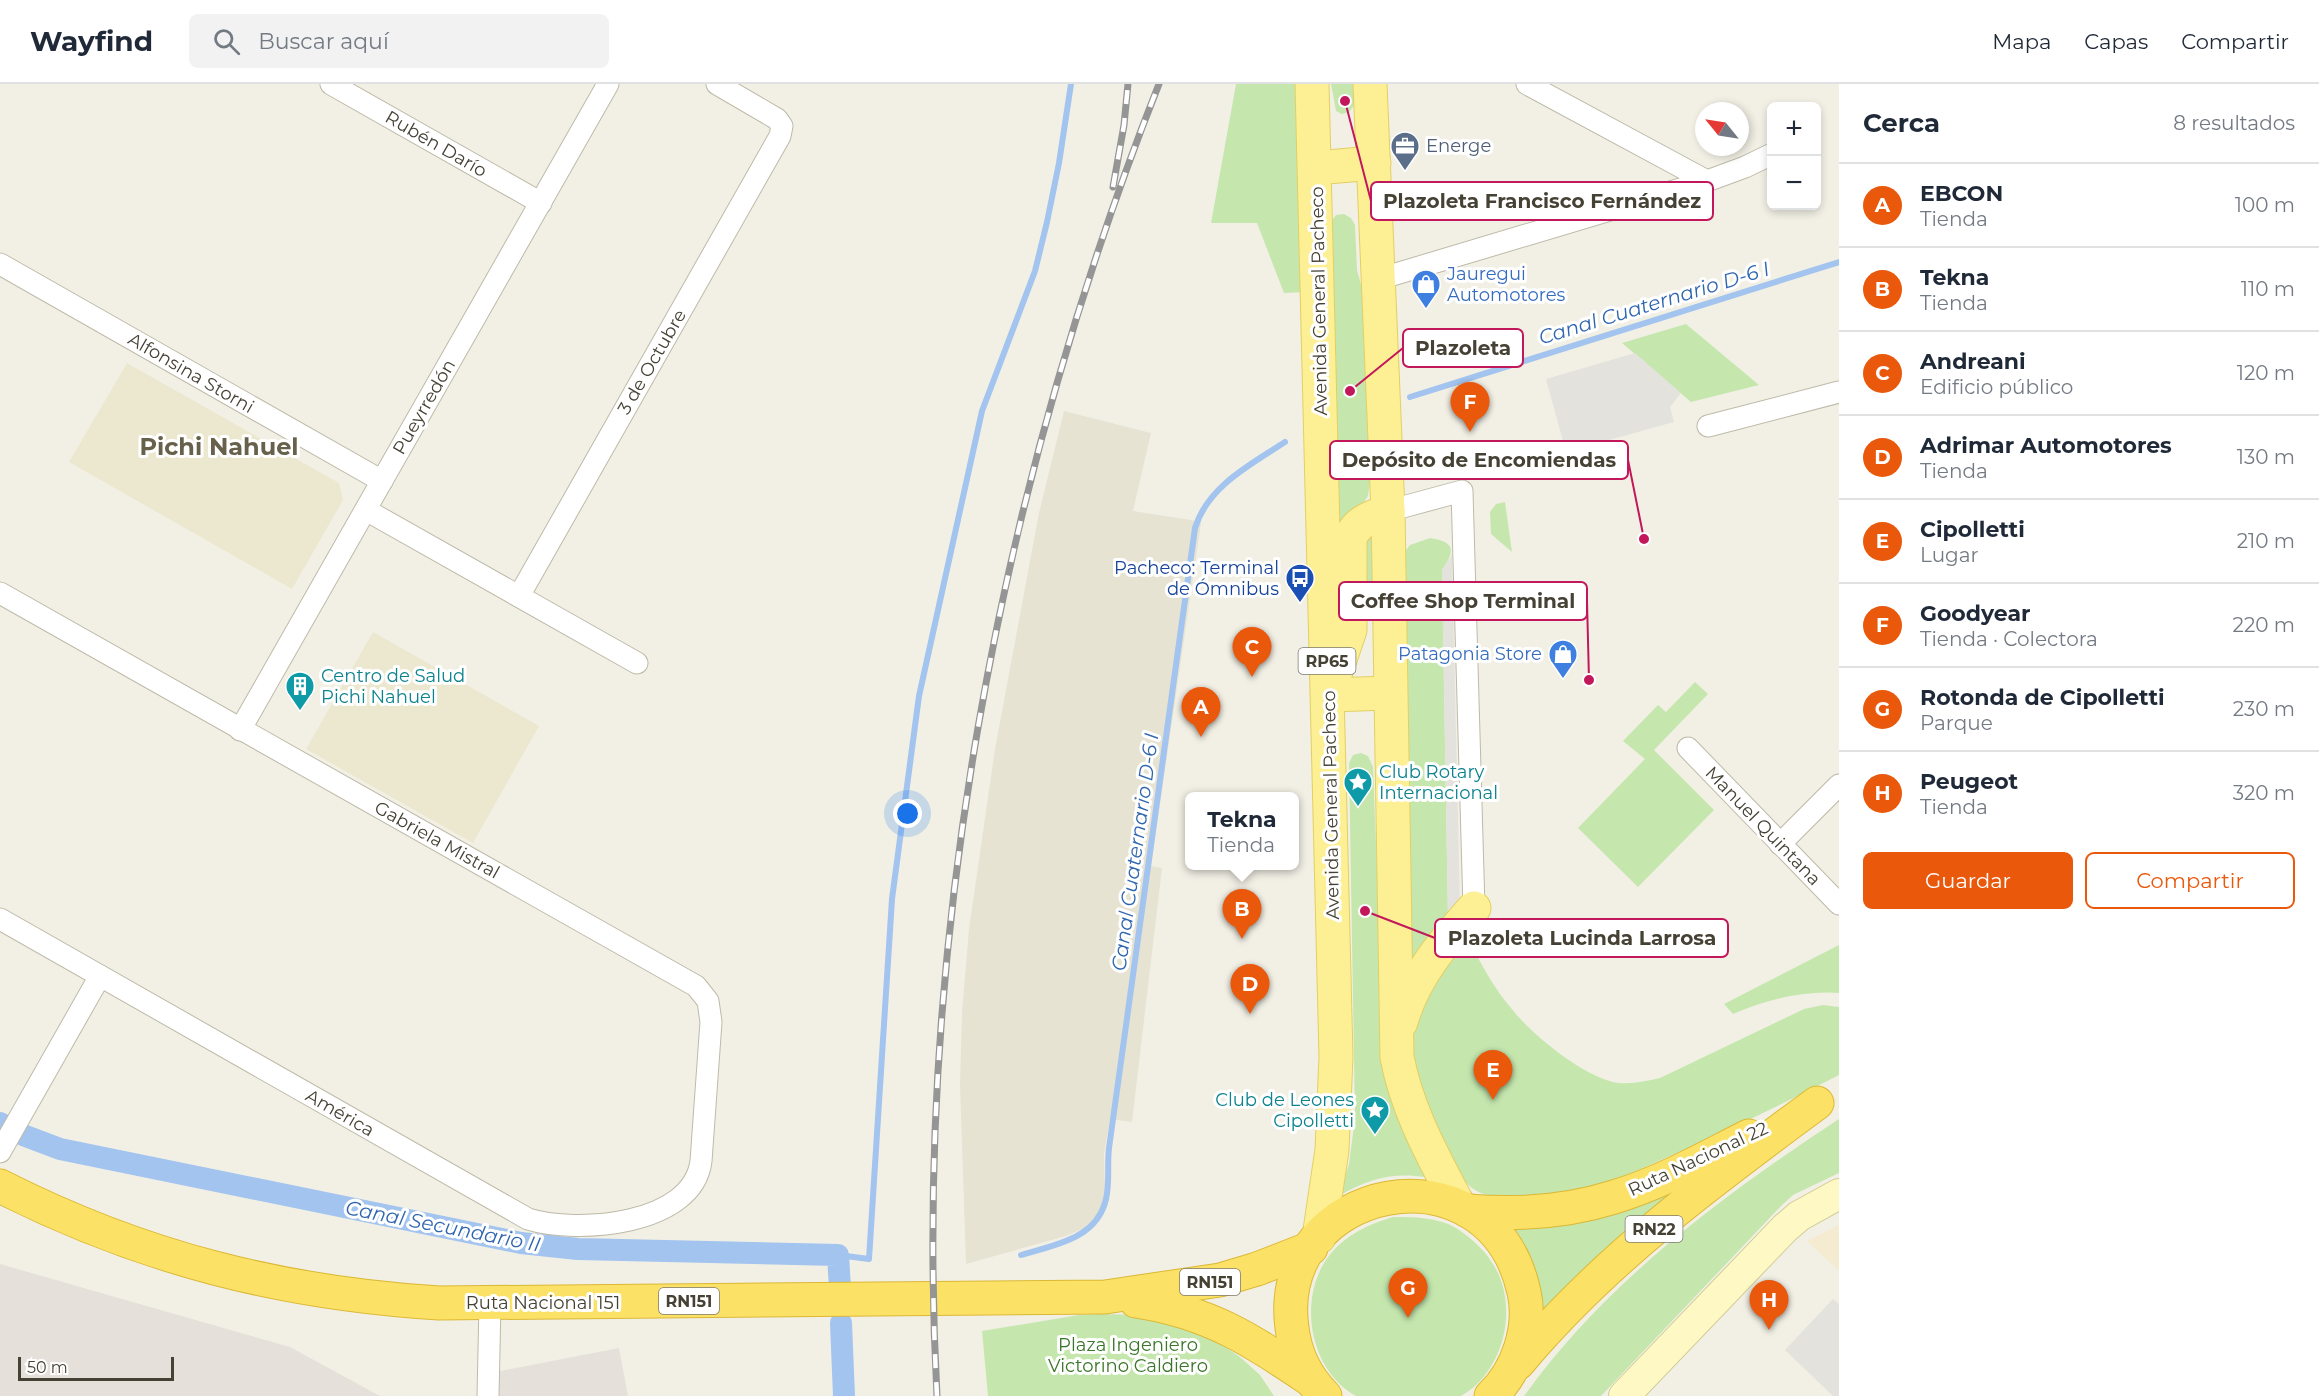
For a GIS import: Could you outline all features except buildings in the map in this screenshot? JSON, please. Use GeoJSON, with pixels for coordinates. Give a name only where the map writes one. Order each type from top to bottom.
{"type":"FeatureCollection","features":[{"type":"Feature","properties":{"kind":"highway","name":"Ruta Nacional 22"},"geometry":{"type":"LineString","coordinates":[[1464,1209],[1513,1213],[1553,1210],[1615,1197],[1668,1176],[1828,1097]]}},
{"type":"Feature","properties":{"kind":"highway","name":"Ruta Nacional 22"},"geometry":{"type":"LineString","coordinates":[[1496,1390],[1579,1298],[1640,1241],[1674,1212],[1828,1097]]}},
{"type":"Feature","properties":{"kind":"highway","name":"Ruta Nacional 151"},"geometry":{"type":"LineString","coordinates":[[0,1186],[101,1233],[216,1270],[305,1289],[439,1303],[1105,1297],[1220,1280],[1257,1269],[1315,1242]]}},
{"type":"Feature","properties":{"kind":"highway","name":"RN22"},"geometry":{"type":"LineString","coordinates":[[1319,1390],[1297,1350],[1290,1318],[1297,1275],[1315,1242],[1335,1221],[1353,1209],[1384,1198],[1417,1195],[1439,1199],[1464,1209],[1485,1223],[1511,1255],[1522,1285],[1526,1316],[1517,1357],[1496,1390]]}},
{"type":"Feature","properties":{"kind":"highway","name":"Ruta Nacional 151"},"geometry":{"type":"LineString","coordinates":[[1105,1297],[1164,1305],[1201,1316],[1254,1342],[1319,1390]]}},
{"type":"Feature","properties":{"kind":"main road","name":"Avenida General Pacheco"},"geometry":{"type":"LineString","coordinates":[[1312,84],[1336,1089],[1332,1150],[1315,1242]]}},
{"type":"Feature","properties":{"kind":"main road"},"geometry":{"type":"LineString","coordinates":[[1370,84],[1388,510],[1397,1057],[1403,1086],[1413,1114],[1464,1209]]}},
{"type":"Feature","properties":{"kind":"main road"},"geometry":{"type":"LineString","coordinates":[[1315,168],[1374,164]]}},
{"type":"Feature","properties":{"kind":"main road"},"geometry":{"type":"LineString","coordinates":[[1388,510],[1357,526],[1350,538],[1350,630],[1328,695],[1390,693]]}},
{"type":"Feature","properties":{"kind":"main road"},"geometry":{"type":"LineString","coordinates":[[1397,1057],[1405,1008],[1419,977],[1439,947],[1474,908]]}},
{"type":"Feature","properties":{"kind":"street","name":"Rubén Darío"},"geometry":{"type":"LineString","coordinates":[[331,84],[540,203]]}},
{"type":"Feature","properties":{"kind":"street","name":"Pueyrredón"},"geometry":{"type":"LineString","coordinates":[[240,730],[608,84]]}},
{"type":"Feature","properties":{"kind":"street","name":"3 de Octubre"},"geometry":{"type":"LineString","coordinates":[[519,596],[779,139],[782,126],[775,118],[717,84]]}},
{"type":"Feature","properties":{"kind":"street"},"geometry":{"type":"LineString","coordinates":[[1527,84],[1707,181]]}},
{"type":"Feature","properties":{"kind":"street"},"geometry":{"type":"LineString","coordinates":[[1379,279],[1707,181],[1768,156]]}},
{"type":"Feature","properties":{"kind":"street","name":"Alfonsina Storni"},"geometry":{"type":"LineString","coordinates":[[0,264],[382,481]]}},
{"type":"Feature","properties":{"kind":"street"},"geometry":{"type":"LineString","coordinates":[[1708,426],[1839,392]]}},
{"type":"Feature","properties":{"kind":"street"},"geometry":{"type":"LineString","coordinates":[[1388,510],[1462,491],[1474,908]]}},
{"type":"Feature","properties":{"kind":"street"},"geometry":{"type":"LineString","coordinates":[[366,510],[637,663]]}},
{"type":"Feature","properties":{"kind":"street","name":"Gabriela Mistral"},"geometry":{"type":"LineString","coordinates":[[0,593],[675,973],[700,990],[708,1001],[711,1022],[701,1161],[692,1185]]}},
{"type":"Feature","properties":{"kind":"street","name":"Manuel Quintana"},"geometry":{"type":"LineString","coordinates":[[1688,748],[1839,904]]}},
{"type":"Feature","properties":{"kind":"street"},"geometry":{"type":"LineString","coordinates":[[1780,844],[1839,785]]}},
{"type":"Feature","properties":{"kind":"street","name":"América"},"geometry":{"type":"LineString","coordinates":[[0,919],[528,1219],[558,1225],[632,1221],[664,1208],[692,1185]]}},
{"type":"Feature","properties":{"kind":"street"},"geometry":{"type":"LineString","coordinates":[[0,1152],[100,976]]}},
{"type":"Feature","properties":{"kind":"street"},"geometry":{"type":"LineString","coordinates":[[1624,1396],[1785,1228],[1806,1212],[1839,1194]]}},
{"type":"Feature","properties":{"kind":"street"},"geometry":{"type":"LineString","coordinates":[[488,1396],[490,1304]]}},
{"type":"Feature","properties":{"kind":"shaded area"},"geometry":{"type":"Polygon","coordinates":[[[1635,353],[1681,393],[1670,407],[1674,422],[1566,452],[1546,379],[1635,353]]]}},
{"type":"Feature","properties":{"kind":"shaded area"},"geometry":{"type":"Polygon","coordinates":[[[127,363],[339,483],[343,500],[292,589],[69,462],[127,363]]]}},
{"type":"Feature","properties":{"kind":"shaded area"},"geometry":{"type":"Polygon","coordinates":[[[1064,411],[1151,433],[1133,511],[1201,523],[1151,866],[1162,868],[1132,1122],[1110,1119],[1104,1154],[1105,1188],[1102,1206],[1098,1214],[1084,1228],[1066,1236],[966,1264],[960,1085],[962,1013],[969,929],[995,749],[1039,513],[1064,411]]]}},
{"type":"Feature","properties":{"kind":"shaded area"},"geometry":{"type":"Polygon","coordinates":[[[1452,555],[1460,905],[1448,917],[1442,570],[1452,555]]]}},
{"type":"Feature","properties":{"kind":"shaded area"},"geometry":{"type":"Polygon","coordinates":[[[373,632],[539,726],[473,843],[306,749],[373,632]]]}},
{"type":"Feature","properties":{"kind":"shaded area"},"geometry":{"type":"Polygon","coordinates":[[[1839,1225],[1839,1271],[1807,1241],[1839,1225]]]}},
{"type":"Feature","properties":{"kind":"shaded area"},"geometry":{"type":"Polygon","coordinates":[[[0,1264],[290,1347],[380,1396],[0,1396],[0,1264]]]}},
{"type":"Feature","properties":{"kind":"shaded area"},"geometry":{"type":"Polygon","coordinates":[[[1833,1299],[1839,1304],[1839,1396],[1833,1396],[1785,1350],[1833,1299]]]}},
{"type":"Feature","properties":{"kind":"shaded area"},"geometry":{"type":"Polygon","coordinates":[[[619,1348],[628,1396],[499,1396],[495,1372],[619,1348]]]}},
{"type":"Feature","properties":{"kind":"green space"},"geometry":{"type":"Polygon","coordinates":[[[1236,84],[1300,84],[1305,292],[1284,293],[1257,223],[1211,223],[1236,84]]]}},
{"type":"Feature","properties":{"kind":"green space"},"geometry":{"type":"Polygon","coordinates":[[[1331,84],[1356,84],[1356,103],[1349,112],[1342,114],[1336,111],[1331,84]]]}},
{"type":"Feature","properties":{"kind":"green space"},"geometry":{"type":"Polygon","coordinates":[[[1344,214],[1351,218],[1355,225],[1357,270],[1363,292],[1370,483],[1368,496],[1338,540],[1331,222],[1336,215],[1344,214]]]}},
{"type":"Feature","properties":{"kind":"green space"},"geometry":{"type":"Polygon","coordinates":[[[1686,324],[1759,385],[1691,402],[1622,343],[1686,324]]]}},
{"type":"Feature","properties":{"kind":"green space"},"geometry":{"type":"Polygon","coordinates":[[[1505,502],[1512,552],[1491,534],[1490,512],[1496,504],[1505,502]]]}},
{"type":"Feature","properties":{"kind":"green space"},"geometry":{"type":"Polygon","coordinates":[[[1371,533],[1374,609],[1372,616],[1366,619],[1359,552],[1371,533]]]}},
{"type":"Feature","properties":{"kind":"green space"},"geometry":{"type":"Polygon","coordinates":[[[1430,538],[1445,542],[1451,548],[1449,558],[1442,570],[1448,917],[1407,982],[1403,554],[1410,545],[1430,538]]]}},
{"type":"Feature","properties":{"kind":"green space"},"geometry":{"type":"Polygon","coordinates":[[[1695,682],[1708,694],[1654,750],[1714,810],[1638,887],[1578,828],[1645,759],[1623,741],[1658,705],[1666,712],[1695,682]]]}},
{"type":"Feature","properties":{"kind":"green space"},"geometry":{"type":"Polygon","coordinates":[[[1361,753],[1368,756],[1373,767],[1384,1054],[1425,1177],[1402,1175],[1380,1178],[1339,1196],[1349,1164],[1355,1118],[1349,763],[1353,755],[1361,753]]]}},
{"type":"Feature","properties":{"kind":"green space"},"geometry":{"type":"Polygon","coordinates":[[[1463,939],[1469,941],[1500,993],[1520,1019],[1560,1054],[1606,1080],[1630,1083],[1660,1078],[1804,1009],[1823,1005],[1839,1007],[1839,1075],[1708,1139],[1594,1188],[1533,1199],[1505,1198],[1481,1193],[1466,1182],[1450,1158],[1421,1095],[1414,1064],[1414,1033],[1421,1004],[1463,939]]]}},
{"type":"Feature","properties":{"kind":"green space"},"geometry":{"type":"Polygon","coordinates":[[[1839,945],[1839,993],[1812,993],[1785,997],[1733,1014],[1724,1004],[1839,945]]]}},
{"type":"Feature","properties":{"kind":"green space"},"geometry":{"type":"Polygon","coordinates":[[[1839,1119],[1839,1173],[1793,1195],[1781,1206],[1601,1396],[1524,1396],[1556,1354],[1629,1278],[1669,1243],[1752,1178],[1839,1119]]]}},
{"type":"Feature","properties":{"kind":"green space"},"geometry":{"type":"Polygon","coordinates":[[[1699,1174],[1540,1320],[1520,1242],[1511,1227],[1699,1174]]]}},
{"type":"Feature","properties":{"kind":"green space"},"geometry":{"type":"Polygon","coordinates":[[[1393,1217],[1434,1220],[1449,1224],[1479,1246],[1497,1271],[1506,1305],[1506,1323],[1502,1341],[1487,1373],[1461,1396],[1356,1396],[1339,1383],[1325,1366],[1316,1345],[1312,1324],[1312,1302],[1316,1280],[1326,1261],[1340,1244],[1352,1235],[1372,1224],[1393,1217]]]}},
{"type":"Feature","properties":{"kind":"green space","name":"Plaza Ingeniero Victorino Caldiero"},"geometry":{"type":"Polygon","coordinates":[[[1079,1315],[1147,1315],[1218,1342],[1260,1375],[1274,1396],[988,1396],[982,1331],[1079,1315]]]}},
{"type":"Feature","properties":{"kind":"waterway"},"geometry":{"type":"LineString","coordinates":[[838,1255],[869,1259],[892,899],[919,696],[982,411],[1035,271],[1059,163],[1071,84]]}},
{"type":"Feature","properties":{"kind":"waterway","name":"Canal Cuaternario D-6 I"},"geometry":{"type":"LineString","coordinates":[[1410,397],[1839,262]]}},
{"type":"Feature","properties":{"kind":"waterway","name":"Canal Cuaternario D-6 I"},"geometry":{"type":"LineString","coordinates":[[1021,1255],[1060,1243],[1084,1232],[1094,1223],[1106,1199],[1109,1148],[1195,528],[1201,513],[1220,488],[1245,468],[1285,442]]}},
{"type":"Feature","properties":{"kind":"waterway","name":"Canal Secundario II"},"geometry":{"type":"LineString","coordinates":[[23,1135],[60,1149],[521,1243],[578,1249],[838,1255],[840,1288]]}},
{"type":"Feature","properties":{"kind":"waterway","name":"Canal Secundario II"},"geometry":{"type":"LineString","coordinates":[[841,1323],[844,1396]]}},
{"type":"Feature","properties":{"kind":"railway"},"geometry":{"type":"LineString","coordinates":[[1113,187],[1124,125],[1128,84]]}},
{"type":"Feature","properties":{"kind":"railway"},"geometry":{"type":"LineString","coordinates":[[937,1396],[933,1229],[939,1062],[954,895],[978,728],[1011,563],[1052,401],[1102,240],[1159,84]]}},
{"type":"Feature","properties":{"kind":"place","name":"Plazoleta Francisco Fernández"},"geometry":{"type":"Point","coordinates":[1345,101]}},
{"type":"Feature","properties":{"kind":"place","name":"Energe"},"geometry":{"type":"Point","coordinates":[1405,172]}},
{"type":"Feature","properties":{"kind":"place","name":"Jauregui Automotores"},"geometry":{"type":"Point","coordinates":[1426,310]}},
{"type":"Feature","properties":{"kind":"place","name":"Plazoleta"},"geometry":{"type":"Point","coordinates":[1350,391]}},
{"type":"Feature","properties":{"kind":"place","name":"Goodyear"},"geometry":{"type":"Point","coordinates":[1470,432]}},
{"type":"Feature","properties":{"kind":"place","name":"Depósito de Encomiendas"},"geometry":{"type":"Point","coordinates":[1644,539]}},
{"type":"Feature","properties":{"kind":"place","name":"Pacheco: Terminal de Ómnibus"},"geometry":{"type":"Point","coordinates":[1300,604]}},
{"type":"Feature","properties":{"kind":"place","name":"Andreani"},"geometry":{"type":"Point","coordinates":[1252,677]}},
{"type":"Feature","properties":{"kind":"place","name":"Patagonia Store"},"geometry":{"type":"Point","coordinates":[1563,680]}},
{"type":"Feature","properties":{"kind":"place","name":"Coffee Shop Terminal"},"geometry":{"type":"Point","coordinates":[1589,680]}},
{"type":"Feature","properties":{"kind":"place","name":"Centro de Salud Pichi Nahuel"},"geometry":{"type":"Point","coordinates":[300,712]}},
{"type":"Feature","properties":{"kind":"place","name":"EBCON"},"geometry":{"type":"Point","coordinates":[1201,737]}},
{"type":"Feature","properties":{"kind":"place","name":"Club Rotary Internacional"},"geometry":{"type":"Point","coordinates":[1358,808]}},
{"type":"Feature","properties":{"kind":"place","name":"Plazoleta Lucinda Larrosa"},"geometry":{"type":"Point","coordinates":[1365,911]}},
{"type":"Feature","properties":{"kind":"place","name":"Tekna"},"geometry":{"type":"Point","coordinates":[1242,939]}},
{"type":"Feature","properties":{"kind":"place","name":"Adrimar Automotores"},"geometry":{"type":"Point","coordinates":[1250,1014]}},
{"type":"Feature","properties":{"kind":"place","name":"Cipolletti"},"geometry":{"type":"Point","coordinates":[1493,1100]}},
{"type":"Feature","properties":{"kind":"place","name":"Club de Leones Cipolletti"},"geometry":{"type":"Point","coordinates":[1375,1136]}},
{"type":"Feature","properties":{"kind":"place","name":"Rotonda de Cipolletti"},"geometry":{"type":"Point","coordinates":[1408,1318]}},
{"type":"Feature","properties":{"kind":"place","name":"Peugeot"},"geometry":{"type":"Point","coordinates":[1769,1330]}},
{"type":"Feature","properties":{"kind":"district","name":"Pichi Nahuel"},"geometry":{"type":"Point","coordinates":[219,446]}}]}
